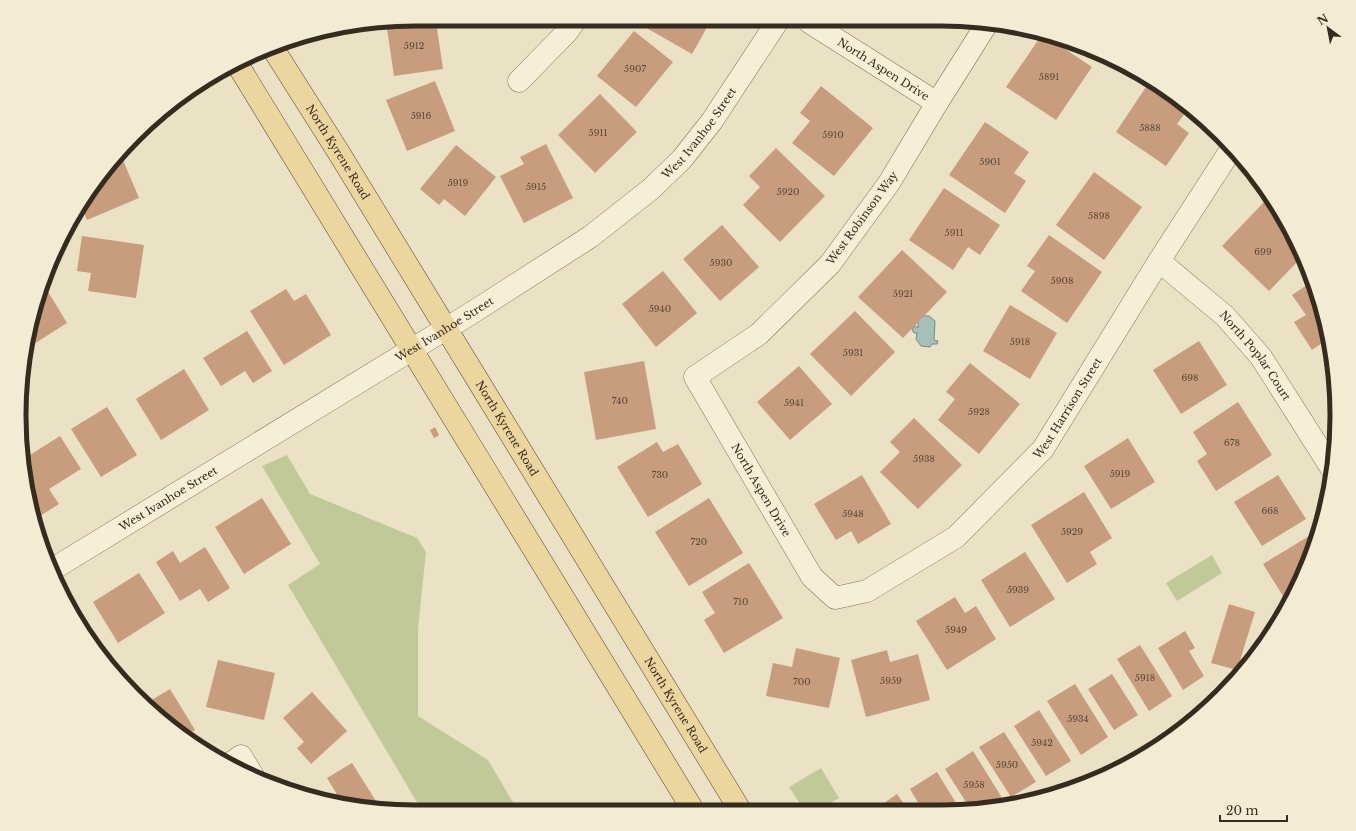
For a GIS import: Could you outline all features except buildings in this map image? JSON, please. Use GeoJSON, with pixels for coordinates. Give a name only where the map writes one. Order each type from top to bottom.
{"type":"FeatureCollection","features":[{"type":"Feature","properties":{"kind":"main road","name":"North Kyrene Road"},"geometry":{"type":"LineString","coordinates":[[275,52],[339,153],[578,542],[737,805]]}},
{"type":"Feature","properties":{"kind":"main road"},"geometry":{"type":"LineString","coordinates":[[240,68],[690,805]]}},
{"type":"Feature","properties":{"kind":"street"},"geometry":{"type":"LineString","coordinates":[[519,81],[571,26]]}},
{"type":"Feature","properties":{"kind":"street","name":"West Ivanhoe Street"},"geometry":{"type":"LineString","coordinates":[[57,567],[446,329],[590,237],[651,189],[682,159],[712,121],[774,26]]}},
{"type":"Feature","properties":{"kind":"street","name":"North Aspen Drive"},"geometry":{"type":"LineString","coordinates":[[815,26],[937,103]]}},
{"type":"Feature","properties":{"kind":"street","name":"West Robinson Way"},"geometry":{"type":"LineString","coordinates":[[695,377],[759,334],[830,264],[889,183],[984,28]]}},
{"type":"Feature","properties":{"kind":"street","name":"West Harrison Street"},"geometry":{"type":"LineString","coordinates":[[835,598],[867,591],[956,537],[1043,449],[1159,261],[1228,154]]}},
{"type":"Feature","properties":{"kind":"street","name":"North Poplar Court"},"geometry":{"type":"LineString","coordinates":[[1159,261],[1225,316],[1260,357],[1327,462]]}},
{"type":"Feature","properties":{"kind":"street","name":"North Aspen Drive"},"geometry":{"type":"LineString","coordinates":[[695,377],[812,577],[835,598]]}},
{"type":"Feature","properties":{"kind":"green space"},"geometry":{"type":"Polygon","coordinates":[[[287,455],[310,494],[417,538],[426,552],[418,629],[418,716],[488,760],[515,805],[419,805],[288,585],[320,564],[262,466],[287,455]]]}},
{"type":"Feature","properties":{"kind":"green space"},"geometry":{"type":"Polygon","coordinates":[[[1212,555],[1222,573],[1177,601],[1166,583],[1212,555]]]}},
{"type":"Feature","properties":{"kind":"green space"},"geometry":{"type":"Polygon","coordinates":[[[821,768],[839,798],[827,805],[801,805],[789,787],[821,768]]]}},
{"type":"Feature","properties":{"kind":"water"},"geometry":{"type":"Polygon","coordinates":[[[923,316],[929,316],[935,321],[934,340],[938,341],[937,344],[932,344],[930,347],[921,346],[916,339],[917,333],[914,333],[912,330],[915,326],[918,328],[918,320],[923,316]]]}}]}
